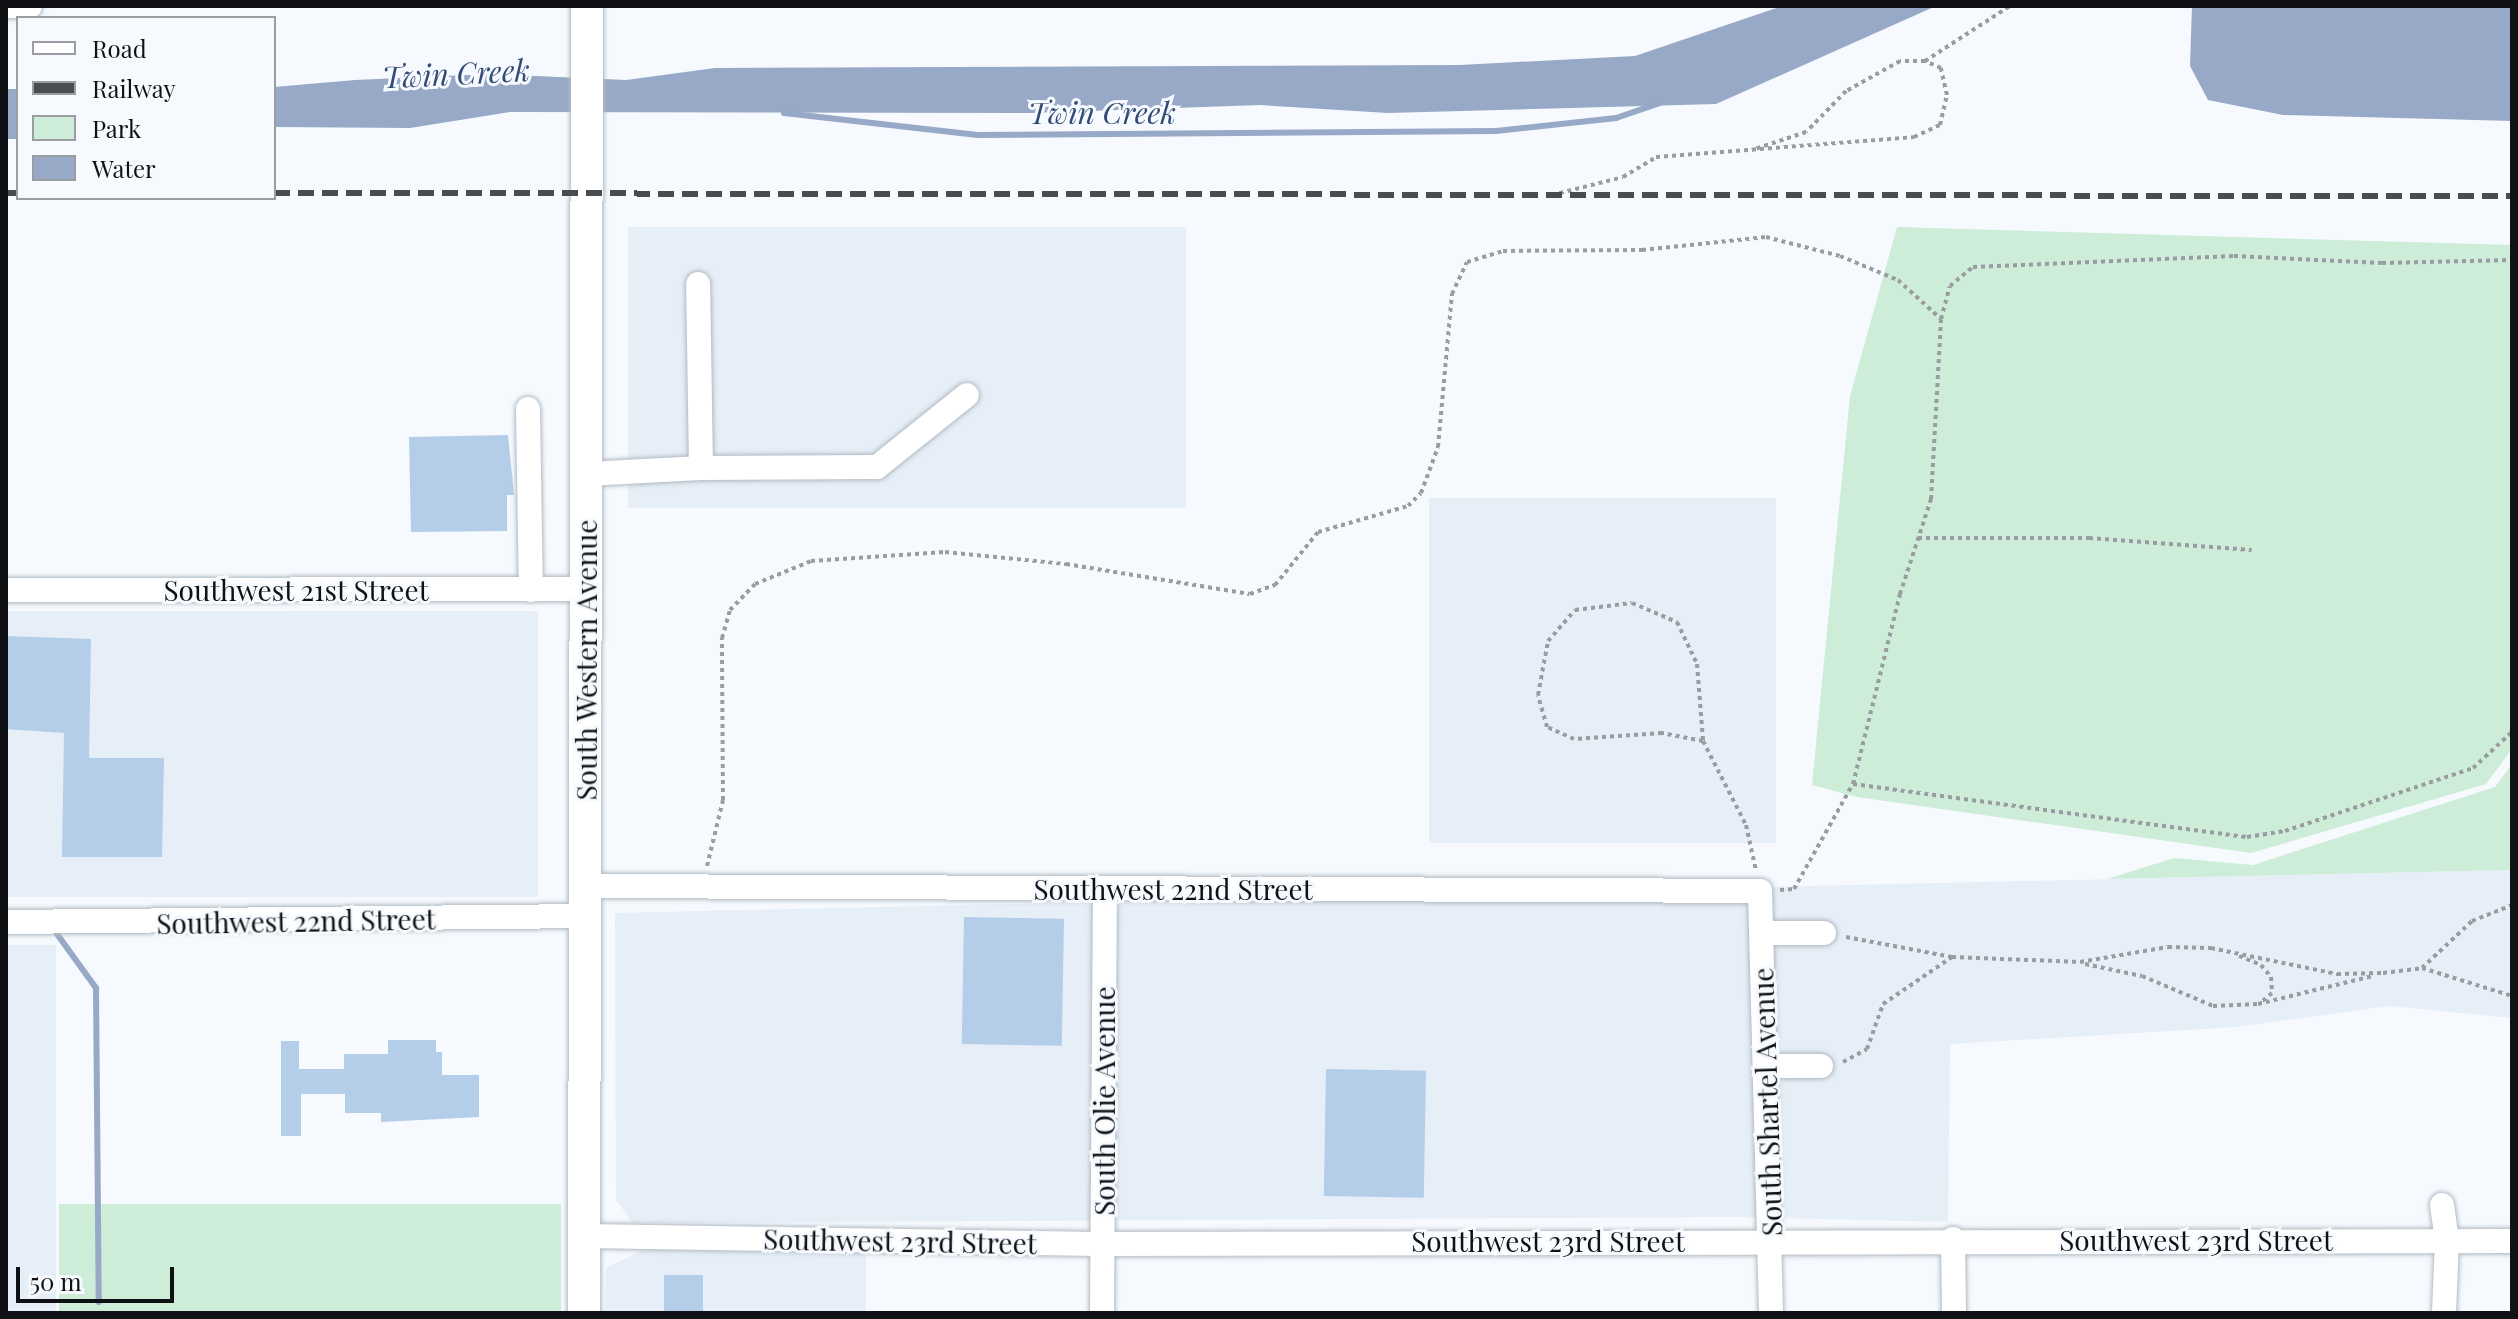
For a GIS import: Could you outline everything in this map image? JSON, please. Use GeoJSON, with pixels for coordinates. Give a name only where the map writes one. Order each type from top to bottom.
{"type":"FeatureCollection","features":[{"type":"Feature","properties":{"kind":"main road","name":"South Western Avenue"},"geometry":{"type":"LineString","coordinates":[[584,1313],[587,15]]}},
{"type":"Feature","properties":{"kind":"street"},"geometry":{"type":"LineString","coordinates":[[6,6],[30,6]]}},
{"type":"Feature","properties":{"kind":"street"},"geometry":{"type":"LineString","coordinates":[[698,284],[701,468]]}},
{"type":"Feature","properties":{"kind":"street"},"geometry":{"type":"LineString","coordinates":[[586,474],[701,468],[877,467],[967,395]]}},
{"type":"Feature","properties":{"kind":"street"},"geometry":{"type":"LineString","coordinates":[[528,409],[531,590]]}},
{"type":"Feature","properties":{"kind":"street","name":"Southwest 21st Street"},"geometry":{"type":"LineString","coordinates":[[6,590],[586,589]]}},
{"type":"Feature","properties":{"kind":"street","name":"Southwest 22nd Street"},"geometry":{"type":"LineString","coordinates":[[6,922],[586,901],[699,887],[1760,891]]}},
{"type":"Feature","properties":{"kind":"street","name":"South Olie Avenue"},"geometry":{"type":"LineString","coordinates":[[1102,1313],[1105,889]]}},
{"type":"Feature","properties":{"kind":"street","name":"South Shartel Avenue"},"geometry":{"type":"LineString","coordinates":[[1760,891],[1772,1239],[1771,1313]]}},
{"type":"Feature","properties":{"kind":"street"},"geometry":{"type":"LineString","coordinates":[[1761,933],[1824,933]]}},
{"type":"Feature","properties":{"kind":"street"},"geometry":{"type":"LineString","coordinates":[[1766,1066],[1821,1066]]}},
{"type":"Feature","properties":{"kind":"street"},"geometry":{"type":"LineString","coordinates":[[2442,1205],[2447,1241],[2444,1313]]}},
{"type":"Feature","properties":{"kind":"street","name":"Southwest 23rd Street"},"geometry":{"type":"LineString","coordinates":[[584,1236],[1103,1244],[1772,1239],[2512,1241]]}},
{"type":"Feature","properties":{"kind":"street"},"geometry":{"type":"LineString","coordinates":[[1953,1239],[1954,1313]]}},
{"type":"Feature","properties":{"kind":"path"},"geometry":{"type":"LineString","coordinates":[[1925,61],[2010,6]]}},
{"type":"Feature","properties":{"kind":"path"},"geometry":{"type":"LineString","coordinates":[[1552,195],[1623,177],[1656,157],[1752,150],[1914,137],[1940,125],[1947,95],[1941,68],[1925,61],[1900,61],[1846,91],[1806,132],[1752,150]]}},
{"type":"Feature","properties":{"kind":"path"},"geometry":{"type":"LineString","coordinates":[[699,887],[723,800],[722,638],[730,610],[755,584],[811,561],[945,552],[1066,564],[1250,594],[1275,585],[1318,532],[1408,506],[1421,493],[1438,447],[1452,294],[1467,262],[1503,251],[1642,250],[1766,237],[1840,256],[1898,280],[1941,319]]}},
{"type":"Feature","properties":{"kind":"path"},"geometry":{"type":"LineString","coordinates":[[1703,741],[1662,733],[1574,739],[1547,727],[1538,695],[1548,641],[1575,610],[1632,603],[1677,622],[1697,664],[1703,741],[1746,825],[1760,891],[1794,889],[1853,784],[1931,499],[1941,319],[1950,286],[1973,267],[2234,256],[2382,263],[2512,260]]}},
{"type":"Feature","properties":{"kind":"path"},"geometry":{"type":"LineString","coordinates":[[1918,538],[2089,538],[2252,550]]}},
{"type":"Feature","properties":{"kind":"path"},"geometry":{"type":"LineString","coordinates":[[1853,784],[2247,837],[2285,831],[2473,768],[2512,732]]}},
{"type":"Feature","properties":{"kind":"path"},"geometry":{"type":"LineString","coordinates":[[2422,968],[2472,921],[2512,905]]}},
{"type":"Feature","properties":{"kind":"path"},"geometry":{"type":"LineString","coordinates":[[1824,933],[1952,957],[2080,962],[2142,976],[2213,1006],[2258,1004],[2383,973]]}},
{"type":"Feature","properties":{"kind":"path"},"geometry":{"type":"LineString","coordinates":[[2080,962],[2168,947],[2230,952],[2337,974],[2422,968],[2512,996]]}},
{"type":"Feature","properties":{"kind":"path"},"geometry":{"type":"LineString","coordinates":[[2230,952],[2261,965],[2271,977],[2272,993],[2258,1004]]}},
{"type":"Feature","properties":{"kind":"path"},"geometry":{"type":"LineString","coordinates":[[1821,1066],[1848,1061],[1867,1049],[1883,1004],[1952,957]]}},
{"type":"Feature","properties":{"kind":"shaded area"},"geometry":{"type":"Polygon","coordinates":[[[628,227],[1186,227],[1186,508],[628,508],[628,227]]]}},
{"type":"Feature","properties":{"kind":"shaded area"},"geometry":{"type":"Polygon","coordinates":[[[1429,498],[1776,498],[1776,843],[1429,843],[1429,498]]]}},
{"type":"Feature","properties":{"kind":"shaded area"},"geometry":{"type":"Polygon","coordinates":[[[6,611],[538,611],[538,897],[6,897],[6,611]]]}},
{"type":"Feature","properties":{"kind":"shaded area"},"geometry":{"type":"Polygon","coordinates":[[[2512,870],[2512,1018],[2389,1006],[2236,1027],[1950,1044],[1948,1222],[1732,1217],[633,1223],[616,1200],[615,913],[2512,870]]]}},
{"type":"Feature","properties":{"kind":"shaded area"},"geometry":{"type":"Polygon","coordinates":[[[6,945],[56,945],[56,1313],[6,1313],[6,945]]]}},
{"type":"Feature","properties":{"kind":"shaded area"},"geometry":{"type":"Polygon","coordinates":[[[643,1250],[866,1252],[866,1313],[605,1313],[606,1268],[643,1250]]]}},
{"type":"Feature","properties":{"kind":"green space"},"geometry":{"type":"Polygon","coordinates":[[[1897,227],[2512,245],[2512,749],[2486,784],[2251,853],[1857,797],[1812,785],[1850,396],[1897,227]]]}},
{"type":"Feature","properties":{"kind":"green space"},"geometry":{"type":"Polygon","coordinates":[[[2512,764],[2512,870],[2107,879],[2174,858],[2253,865],[2495,787],[2512,764]]]}},
{"type":"Feature","properties":{"kind":"green space"},"geometry":{"type":"Polygon","coordinates":[[[59,1204],[95,1204],[100,1303],[100,1204],[561,1204],[561,1313],[59,1313],[59,1204]]]}},
{"type":"Feature","properties":{"kind":"water"},"geometry":{"type":"Polygon","coordinates":[[[1782,6],[1936,6],[1716,104],[1388,113],[1260,105],[1032,113],[510,112],[410,128],[276,127],[276,87],[355,80],[489,74],[626,80],[715,68],[1460,65],[1635,56],[1782,6]]]}},
{"type":"Feature","properties":{"kind":"water"},"geometry":{"type":"Polygon","coordinates":[[[2192,6],[2512,6],[2512,121],[2283,115],[2208,100],[2190,66],[2192,6]]]}},
{"type":"Feature","properties":{"kind":"water"},"geometry":{"type":"Polygon","coordinates":[[[6,89],[16,89],[16,139],[6,139],[6,89]]]}},
{"type":"Feature","properties":{"kind":"building"},"geometry":{"type":"Polygon","coordinates":[[[508,435],[514,495],[507,495],[507,531],[411,532],[409,437],[508,435]]]}},
{"type":"Feature","properties":{"kind":"building"},"geometry":{"type":"Polygon","coordinates":[[[6,636],[91,639],[89,758],[164,758],[162,857],[62,857],[64,733],[6,729],[6,636]]]}},
{"type":"Feature","properties":{"kind":"building"},"geometry":{"type":"Polygon","coordinates":[[[964,917],[1064,919],[1062,1046],[962,1044],[964,917]]]}},
{"type":"Feature","properties":{"kind":"building"},"geometry":{"type":"Polygon","coordinates":[[[388,1040],[436,1040],[436,1052],[442,1052],[442,1075],[479,1075],[479,1117],[381,1122],[381,1113],[345,1113],[345,1094],[301,1094],[301,1136],[281,1136],[281,1041],[299,1041],[299,1069],[344,1069],[344,1054],[388,1054],[388,1040]]]}},
{"type":"Feature","properties":{"kind":"building"},"geometry":{"type":"Polygon","coordinates":[[[1326,1069],[1426,1071],[1424,1198],[1324,1196],[1326,1069]]]}},
{"type":"Feature","properties":{"kind":"building"},"geometry":{"type":"Polygon","coordinates":[[[664,1275],[703,1275],[703,1313],[664,1313],[664,1275]]]}},
{"type":"Feature","properties":{"kind":"waterway","name":"Twin Creek"},"geometry":{"type":"LineString","coordinates":[[784,113],[978,135],[1496,131],[1616,118],[1660,103]]}},
{"type":"Feature","properties":{"kind":"waterway"},"geometry":{"type":"LineString","coordinates":[[57,934],[96,988],[99,1302]]}},
{"type":"Feature","properties":{"kind":"railway"},"geometry":{"type":"LineString","coordinates":[[6,193],[16,193]]}},
{"type":"Feature","properties":{"kind":"railway"},"geometry":{"type":"LineString","coordinates":[[276,193],[2512,196]]}}]}
